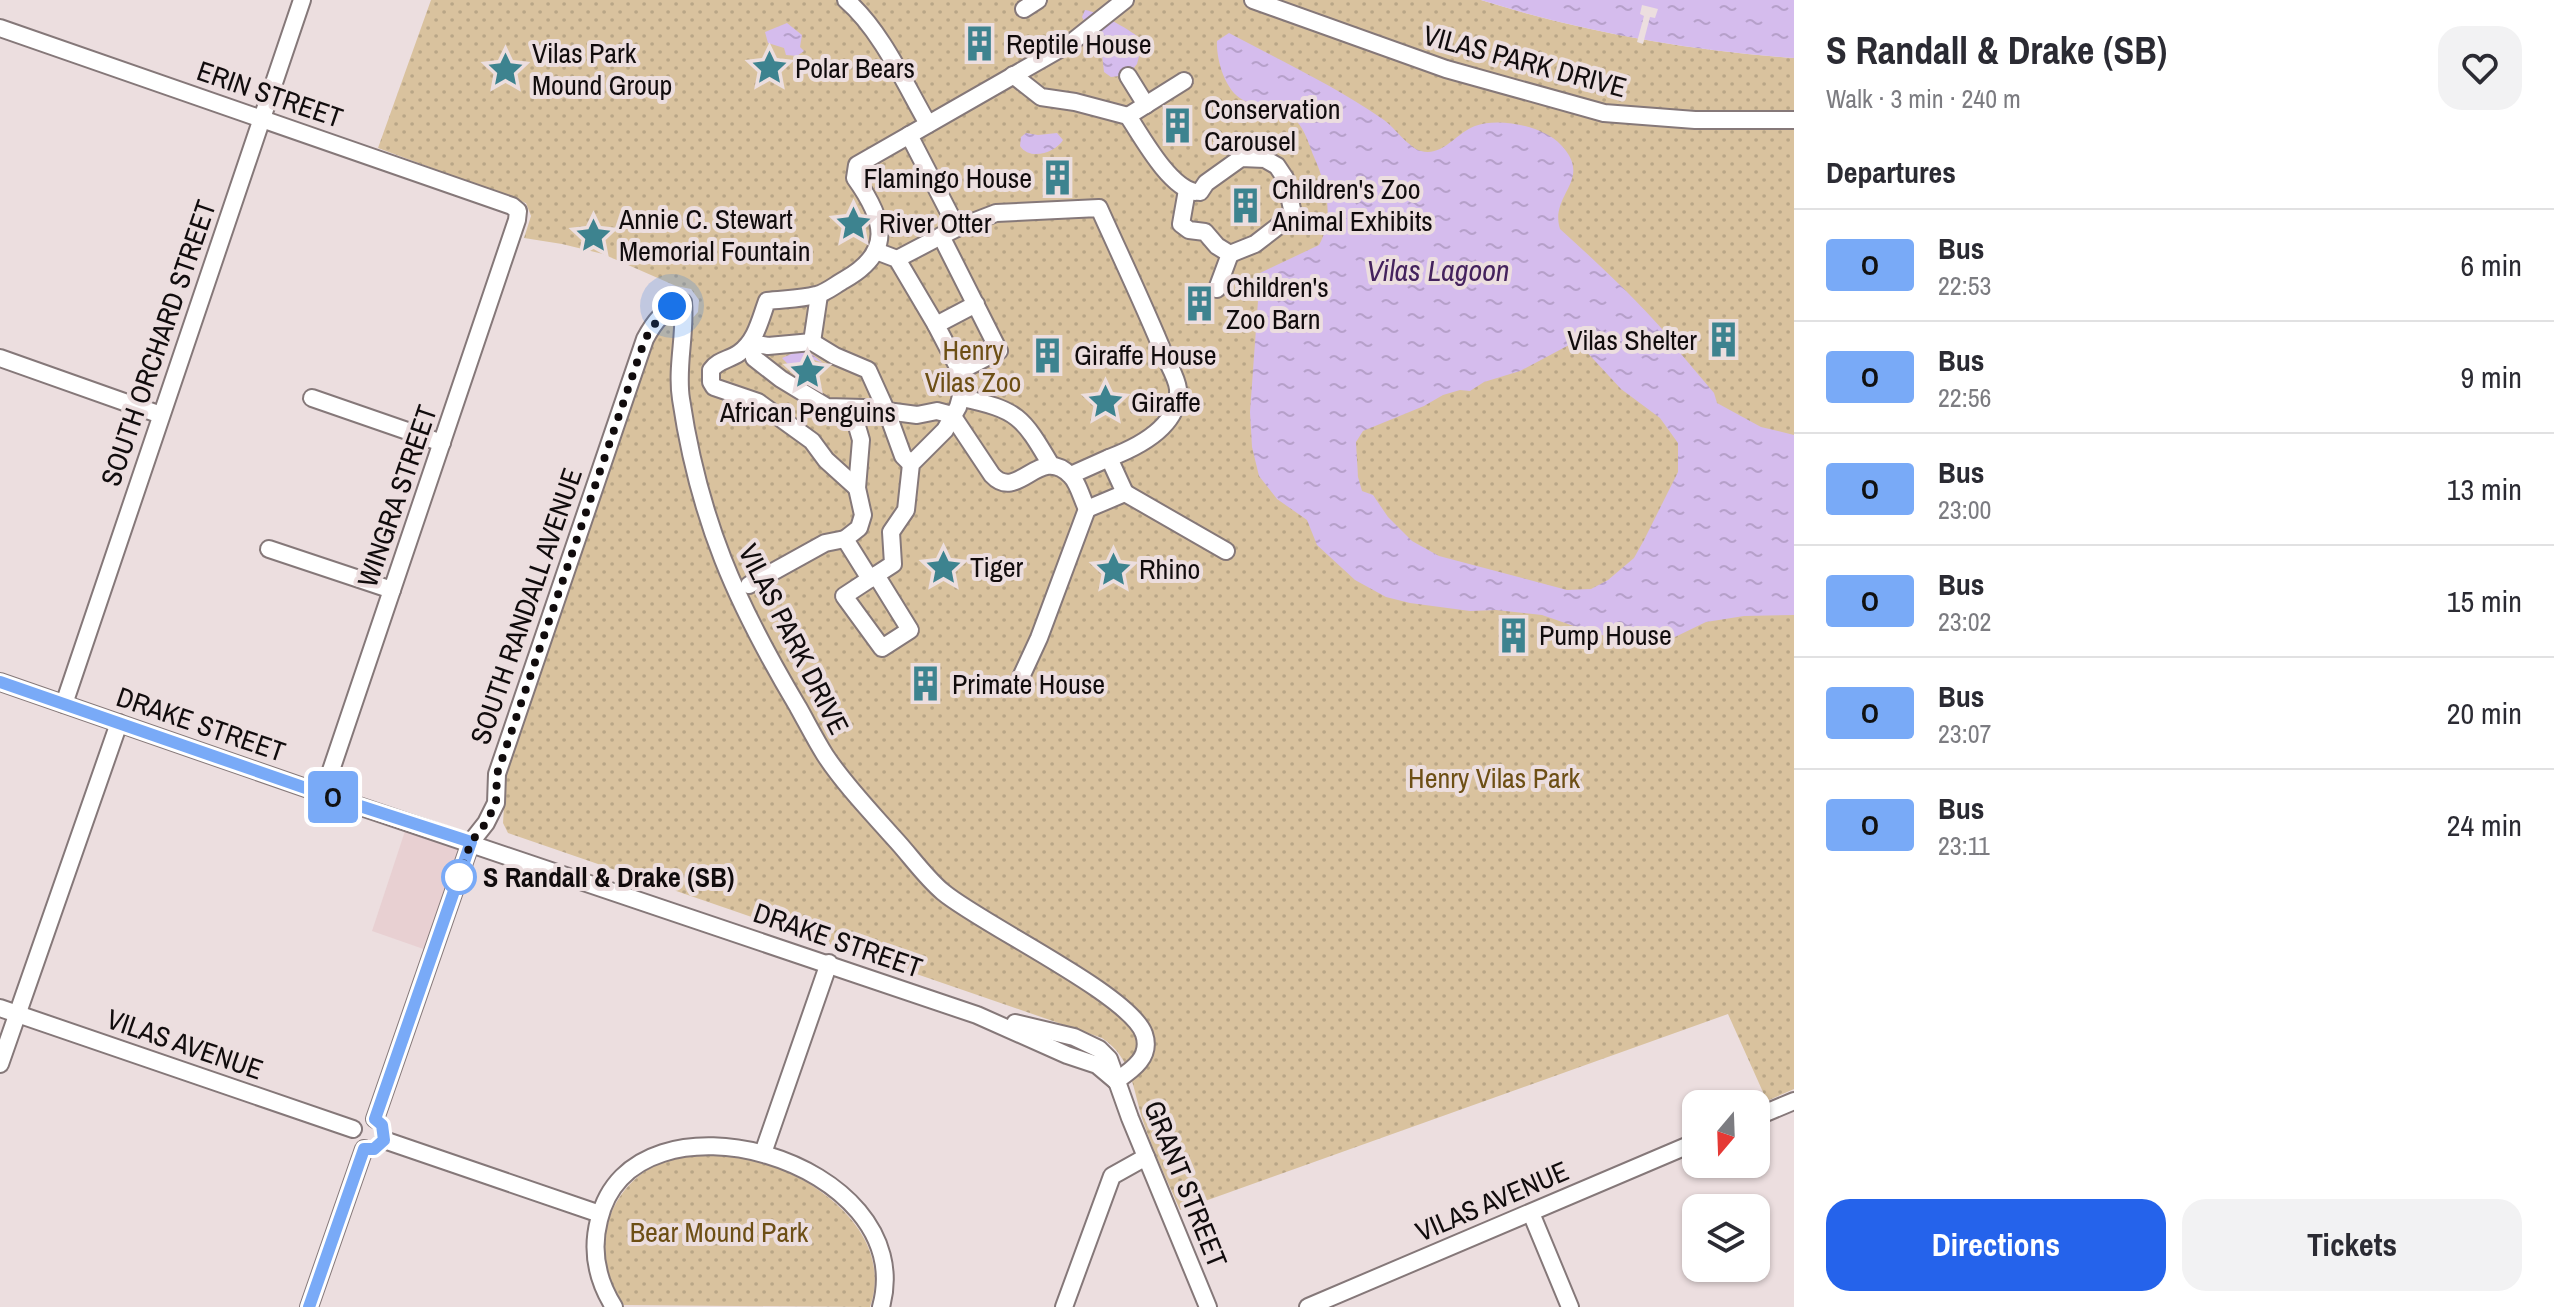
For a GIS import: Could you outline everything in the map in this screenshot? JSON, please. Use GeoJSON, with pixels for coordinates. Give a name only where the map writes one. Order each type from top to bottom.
{"type":"FeatureCollection","features":[{"type":"Feature","properties":{"kind":"street","name":"SOUTH ORCHARD STREET"},"geometry":{"type":"LineString","coordinates":[[64,704],[302,0]]}},
{"type":"Feature","properties":{"kind":"street"},"geometry":{"type":"LineString","coordinates":[[846,0],[856,9],[891,59],[928,124]]}},
{"type":"Feature","properties":{"kind":"street"},"geometry":{"type":"LineString","coordinates":[[857,488],[826,460],[812,441],[758,402],[714,387],[710,376],[713,366],[737,355],[751,343],[767,301],[819,295],[864,268],[876,251],[879,228],[855,178],[854,169],[861,162],[1072,42],[1125,0]]}},
{"type":"Feature","properties":{"kind":"street","name":"VILAS PARK DRIVE"},"geometry":{"type":"LineString","coordinates":[[1253,0],[1446,69],[1604,113],[1682,120],[1794,120]]}},
{"type":"Feature","properties":{"kind":"street","name":"ERIN STREET"},"geometry":{"type":"LineString","coordinates":[[0,28],[512,206],[518,214]]}},
{"type":"Feature","properties":{"kind":"street"},"geometry":{"type":"LineString","coordinates":[[1013,75],[1041,97],[1128,116],[1170,176],[1200,191]]}},
{"type":"Feature","properties":{"kind":"street"},"geometry":{"type":"LineString","coordinates":[[1128,76],[1146,105]]}},
{"type":"Feature","properties":{"kind":"street"},"geometry":{"type":"LineString","coordinates":[[1128,116],[1184,81]]}},
{"type":"Feature","properties":{"kind":"street"},"geometry":{"type":"LineString","coordinates":[[909,135],[957,228]]}},
{"type":"Feature","properties":{"kind":"street"},"geometry":{"type":"LineString","coordinates":[[1217,289],[1230,254],[1255,244],[1290,217],[1292,209],[1285,178],[1277,166],[1265,159],[1241,158],[1206,183],[1181,224],[1189,230],[1205,232],[1217,246],[1230,254]]}},
{"type":"Feature","properties":{"kind":"street"},"geometry":{"type":"LineString","coordinates":[[897,259],[957,228],[996,213],[1099,208],[1143,301],[1178,388],[1173,411],[1157,433],[1131,450],[1071,475]]}},
{"type":"Feature","properties":{"kind":"street","name":"WINGRA STREET"},"geometry":{"type":"LineString","coordinates":[[323,794],[518,214]]}},
{"type":"Feature","properties":{"kind":"street"},"geometry":{"type":"LineString","coordinates":[[941,236],[999,351],[960,371]]}},
{"type":"Feature","properties":{"kind":"street"},"geometry":{"type":"LineString","coordinates":[[845,539],[873,577],[893,564],[891,532],[906,510],[911,464],[945,430],[962,398],[963,389],[960,371],[897,259],[876,251]]}},
{"type":"Feature","properties":{"kind":"street"},"geometry":{"type":"LineString","coordinates":[[812,342],[819,295]]}},
{"type":"Feature","properties":{"kind":"street","name":"VILAS PARK DRIVE"},"geometry":{"type":"LineString","coordinates":[[683,302],[685,325],[680,394],[697,483],[719,555],[776,672],[825,756],[876,818],[943,891],[1042,953],[1138,1022],[1144,1034],[1144,1054],[1134,1069],[1116,1081]]}},
{"type":"Feature","properties":{"kind":"street","name":"SOUTH RANDALL AVENUE"},"geometry":{"type":"LineString","coordinates":[[375,1119],[471,842],[496,803],[497,774],[645,339],[660,316],[683,302]]}},
{"type":"Feature","properties":{"kind":"street"},"geometry":{"type":"LineString","coordinates":[[936,325],[976,304]]}},
{"type":"Feature","properties":{"kind":"street"},"geometry":{"type":"LineString","coordinates":[[751,343],[768,346],[812,342],[868,370],[903,456],[911,464]]}},
{"type":"Feature","properties":{"kind":"street"},"geometry":{"type":"LineString","coordinates":[[751,343],[754,358],[827,407],[917,415],[937,411],[952,415],[999,482],[1013,483],[1039,466],[1051,465],[1071,475],[1087,509],[1039,638],[1021,677]]}},
{"type":"Feature","properties":{"kind":"street"},"geometry":{"type":"LineString","coordinates":[[0,358],[161,415]]}},
{"type":"Feature","properties":{"kind":"street"},"geometry":{"type":"LineString","coordinates":[[312,398],[442,443]]}},
{"type":"Feature","properties":{"kind":"street"},"geometry":{"type":"LineString","coordinates":[[962,398],[999,406],[1023,420],[1051,465]]}},
{"type":"Feature","properties":{"kind":"street"},"geometry":{"type":"LineString","coordinates":[[749,585],[825,543],[845,539],[859,528],[863,515],[857,488],[861,440],[852,409]]}},
{"type":"Feature","properties":{"kind":"street"},"geometry":{"type":"LineString","coordinates":[[1109,458],[1125,493],[1226,551]]}},
{"type":"Feature","properties":{"kind":"street"},"geometry":{"type":"LineString","coordinates":[[1087,509],[1125,493]]}},
{"type":"Feature","properties":{"kind":"street"},"geometry":{"type":"LineString","coordinates":[[269,549],[392,590]]}},
{"type":"Feature","properties":{"kind":"street","name":"DRAKE STREET"},"geometry":{"type":"LineString","coordinates":[[0,682],[977,1015],[1101,1067],[1116,1081]]}},
{"type":"Feature","properties":{"kind":"street"},"geometry":{"type":"LineString","coordinates":[[0,1064],[119,723]]}},
{"type":"Feature","properties":{"kind":"street"},"geometry":{"type":"LineString","coordinates":[[763,1153],[829,963]]}},
{"type":"Feature","properties":{"kind":"street","name":"VILAS AVENUE"},"geometry":{"type":"LineString","coordinates":[[0,1008],[353,1129]]}},
{"type":"Feature","properties":{"kind":"street","name":"GRANT STREET"},"geometry":{"type":"LineString","coordinates":[[1116,1081],[1208,1307]]}},
{"type":"Feature","properties":{"kind":"street"},"geometry":{"type":"LineString","coordinates":[[1770,1111],[1794,1101]]}},
{"type":"Feature","properties":{"kind":"street"},"geometry":{"type":"LineString","coordinates":[[375,1119],[382,1125],[384,1140],[374,1149],[364,1149],[353,1139],[353,1129],[359,1121],[375,1119]]}},
{"type":"Feature","properties":{"kind":"street"},"geometry":{"type":"LineString","coordinates":[[384,1140],[600,1214]]}},
{"type":"Feature","properties":{"kind":"street"},"geometry":{"type":"LineString","coordinates":[[614,1307],[605,1293],[597,1268],[595,1234],[606,1200],[628,1173],[649,1159],[670,1151],[707,1145],[763,1153],[811,1174],[849,1200],[872,1230],[883,1260],[884,1295],[881,1307]]}},
{"type":"Feature","properties":{"kind":"street","name":"VILAS AVENUE"},"geometry":{"type":"LineString","coordinates":[[1308,1307],[1682,1148]]}},
{"type":"Feature","properties":{"kind":"street"},"geometry":{"type":"LineString","coordinates":[[309,1307],[364,1149]]}},
{"type":"Feature","properties":{"kind":"street"},"geometry":{"type":"LineString","coordinates":[[1064,1307],[1112,1176],[1146,1157]]}},
{"type":"Feature","properties":{"kind":"street"},"geometry":{"type":"LineString","coordinates":[[1531,1213],[1570,1307]]}},
{"type":"Feature","properties":{"kind":"shaded area"},"geometry":{"type":"Polygon","coordinates":[[[408,822],[471,842],[432,952],[372,931],[408,822]]]}},
{"type":"Feature","properties":{"kind":"green space","name":"Henry Vilas Park"},"geometry":{"type":"Polygon","coordinates":[[[431,0],[1481,0],[1636,38],[1794,58],[1794,1089],[1770,1100],[1770,1090],[1762,1090],[1728,1014],[1180,1210],[1148,1135],[1126,1066],[1120,1055],[1102,1038],[508,833],[503,823],[506,775],[654,341],[665,324],[690,321],[698,312],[699,300],[691,289],[676,286],[603,254],[524,238],[531,216],[526,203],[378,148],[431,0]]]}},
{"type":"Feature","properties":{"kind":"green space","name":"Bear Mound Park"},"geometry":{"type":"Polygon","coordinates":[[[708,1154],[752,1159],[776,1167],[800,1178],[844,1211],[860,1232],[871,1255],[875,1280],[870,1307],[624,1305],[613,1285],[605,1243],[608,1223],[616,1204],[628,1186],[644,1172],[670,1159],[708,1154]]]}},
{"type":"Feature","properties":{"kind":"water"},"geometry":{"type":"Polygon","coordinates":[[[1481,0],[1794,0],[1794,58],[1636,38],[1481,0]]]}},
{"type":"Feature","properties":{"kind":"water"},"geometry":{"type":"Polygon","coordinates":[[[1085,10],[1116,22],[1143,41],[1137,64],[1128,75],[1111,77],[1104,72],[1102,54],[1082,17],[1085,10]]]}},
{"type":"Feature","properties":{"kind":"water"},"geometry":{"type":"Polygon","coordinates":[[[787,23],[802,35],[800,47],[804,51],[797,56],[786,55],[784,48],[768,43],[765,32],[787,23]]]}},
{"type":"Feature","properties":{"kind":"water","name":"Vilas Lagoon"},"geometry":{"type":"Polygon","coordinates":[[[1229,33],[1308,74],[1384,120],[1421,151],[1436,150],[1468,129],[1496,122],[1533,128],[1561,145],[1570,157],[1573,168],[1560,206],[1560,229],[1652,318],[1714,393],[1717,403],[1761,427],[1794,435],[1794,615],[1744,616],[1706,622],[1675,637],[1635,642],[1597,634],[1542,615],[1496,610],[1470,611],[1386,597],[1355,580],[1317,545],[1307,520],[1277,499],[1259,476],[1252,447],[1250,412],[1260,273],[1319,245],[1327,223],[1325,189],[1300,125],[1284,112],[1248,102],[1231,90],[1218,57],[1217,41],[1229,33]],[[1569,345],[1520,371],[1484,382],[1470,391],[1460,390],[1443,395],[1363,431],[1356,442],[1362,491],[1373,495],[1388,517],[1412,541],[1439,556],[1567,590],[1591,589],[1608,580],[1634,558],[1644,540],[1678,472],[1678,443],[1660,418],[1621,389],[1583,348],[1569,345]]]}},
{"type":"Feature","properties":{"kind":"water"},"geometry":{"type":"Polygon","coordinates":[[[1026,133],[1057,133],[1063,140],[1049,152],[1030,153],[1020,146],[1021,137],[1026,133]]]}},
{"type":"Feature","properties":{"kind":"water"},"geometry":{"type":"Polygon","coordinates":[[[796,352],[809,352],[823,363],[809,358],[807,371],[801,378],[782,358],[796,352]]]}},
{"type":"Feature","properties":{"kind":"pier"},"geometry":{"type":"Polygon","coordinates":[[[1642,5],[1658,9],[1655,18],[1650,17],[1643,44],[1637,42],[1644,16],[1640,14],[1642,5]]]}},
{"type":"Feature","properties":{"kind":"bus line","name":"O"},"geometry":{"type":"LineString","coordinates":[[0,682],[471,842],[375,1119],[382,1125],[384,1140],[374,1149],[364,1149],[309,1307]]}},
{"type":"Feature","properties":{"kind":"place","name":"Reptile House"},"geometry":{"type":"Point","coordinates":[980,44]}},
{"type":"Feature","properties":{"kind":"place","name":"Polar Bears"},"geometry":{"type":"Point","coordinates":[769,68]}},
{"type":"Feature","properties":{"kind":"place","name":"Vilas Park Mound Group"},"geometry":{"type":"Point","coordinates":[506,69]}},
{"type":"Feature","properties":{"kind":"place","name":"Conservation Carousel"},"geometry":{"type":"Point","coordinates":[1178,125]}},
{"type":"Feature","properties":{"kind":"place","name":"Flamingo House"},"geometry":{"type":"Point","coordinates":[1058,178]}},
{"type":"Feature","properties":{"kind":"place","name":"Children's Zoo Animal Exhibits"},"geometry":{"type":"Point","coordinates":[1246,205]}},
{"type":"Feature","properties":{"kind":"place","name":"River Otter"},"geometry":{"type":"Point","coordinates":[853,223]}},
{"type":"Feature","properties":{"kind":"place","name":"Annie C. Stewart Memorial Fountain"},"geometry":{"type":"Point","coordinates":[593,235]}},
{"type":"Feature","properties":{"kind":"place","name":"Children's Zoo Barn"},"geometry":{"type":"Point","coordinates":[1200,303]}},
{"type":"Feature","properties":{"kind":"place","name":"Vilas Shelter"},"geometry":{"type":"Point","coordinates":[1723,340]}},
{"type":"Feature","properties":{"kind":"place","name":"Giraffe House"},"geometry":{"type":"Point","coordinates":[1048,355]}},
{"type":"Feature","properties":{"kind":"place","name":"African Penguins"},"geometry":{"type":"Point","coordinates":[808,372]}},
{"type":"Feature","properties":{"kind":"place","name":"Giraffe"},"geometry":{"type":"Point","coordinates":[1105,402]}},
{"type":"Feature","properties":{"kind":"place","name":"Tiger"},"geometry":{"type":"Point","coordinates":[944,567]}},
{"type":"Feature","properties":{"kind":"place","name":"Rhino"},"geometry":{"type":"Point","coordinates":[1113,569]}},
{"type":"Feature","properties":{"kind":"place","name":"Pump House"},"geometry":{"type":"Point","coordinates":[1513,635]}},
{"type":"Feature","properties":{"kind":"place","name":"Primate House"},"geometry":{"type":"Point","coordinates":[926,684]}},
{"type":"Feature","properties":{"kind":"place","name":"S Randall & Drake (SB)"},"geometry":{"type":"Point","coordinates":[459,877]}},
{"type":"Feature","properties":{"kind":"route"},"geometry":{"type":"LineString","coordinates":[[459,877],[471,842],[496,803],[497,774],[645,339],[660,316],[672,306]]}},
{"type":"Feature","properties":{"kind":"park label","name":"Henry Vilas Zoo"},"geometry":{"type":"Point","coordinates":[973,366]}}]}
